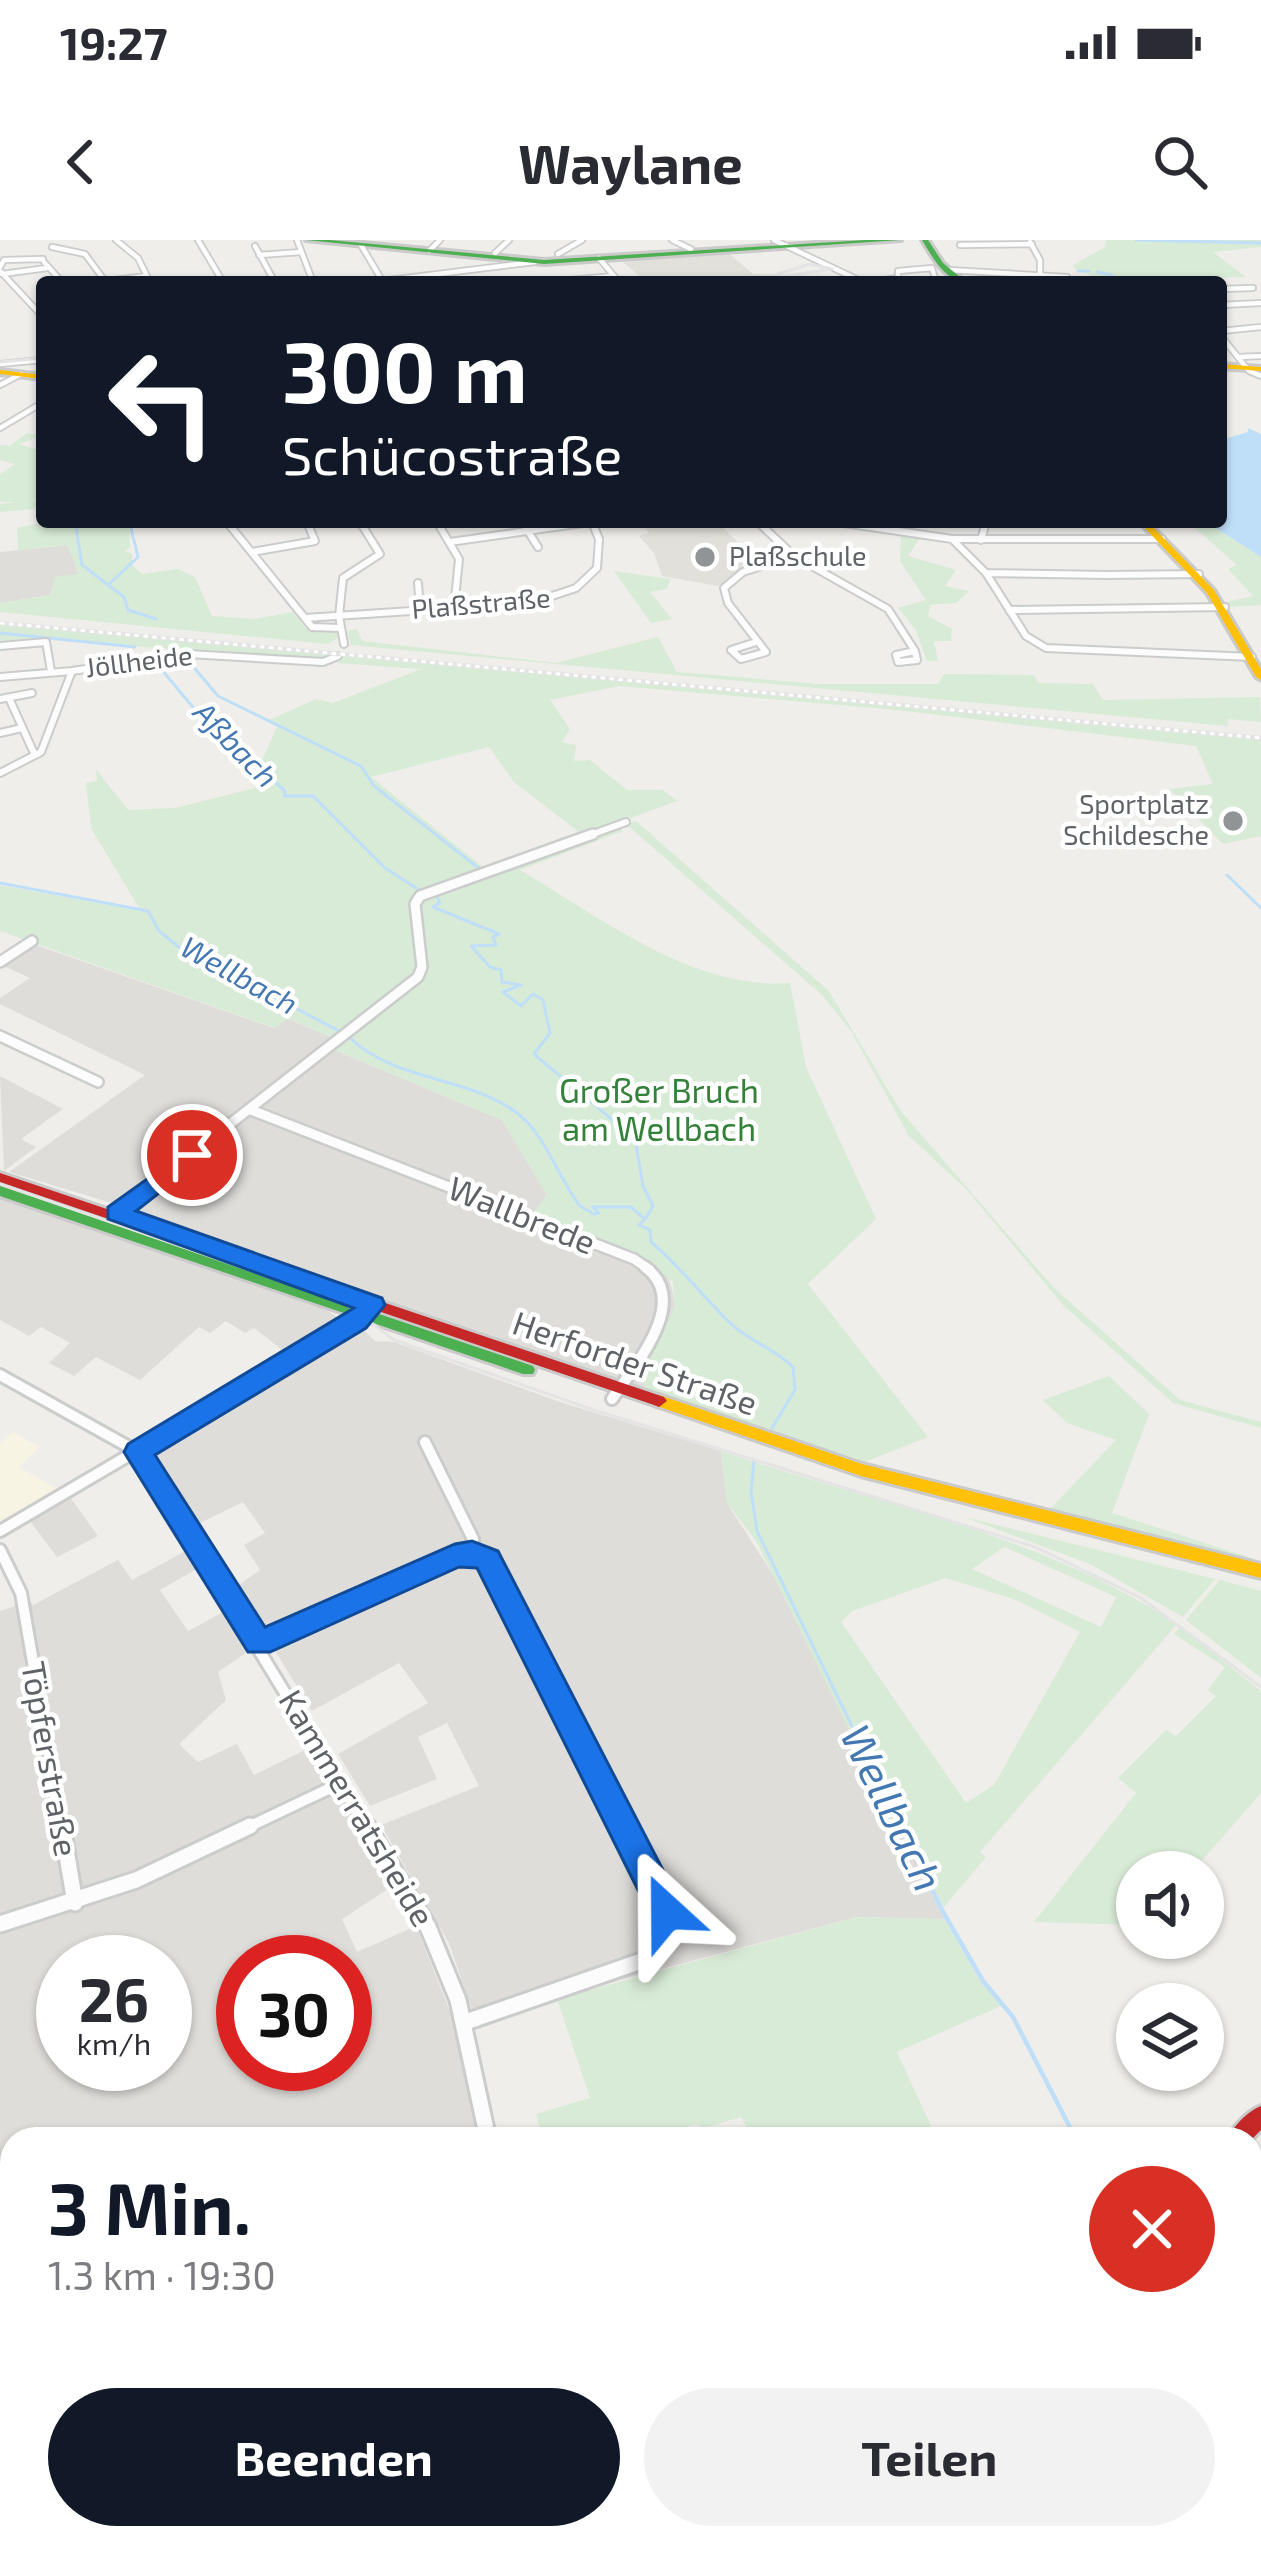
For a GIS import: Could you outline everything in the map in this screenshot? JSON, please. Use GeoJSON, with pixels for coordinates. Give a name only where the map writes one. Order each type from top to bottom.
{"type":"FeatureCollection","features":[{"type":"Feature","properties":{"kind":"main road"},"geometry":{"type":"LineString","coordinates":[[305,246],[324,241],[434,246],[535,262],[896,240],[939,261]]}},
{"type":"Feature","properties":{"kind":"main road"},"geometry":{"type":"LineString","coordinates":[[0,368],[36,376]]}},
{"type":"Feature","properties":{"kind":"main road"},"geometry":{"type":"LineString","coordinates":[[1150,528],[1199,574],[1225,607],[1261,676]]}},
{"type":"Feature","properties":{"kind":"main road","name":"Herforder Straße"},"geometry":{"type":"LineString","coordinates":[[0,1177],[116,1213],[368,1310]]}},
{"type":"Feature","properties":{"kind":"main road","name":"Herforder Straße"},"geometry":{"type":"LineString","coordinates":[[0,1191],[368,1310],[902,1492],[1261,1581]]}},
{"type":"Feature","properties":{"kind":"main road"},"geometry":{"type":"LineString","coordinates":[[100,1223],[116,1213]]}},
{"type":"Feature","properties":{"kind":"main road","name":"Herforder Straße"},"geometry":{"type":"LineString","coordinates":[[615,1394],[902,1483],[1261,1571]]}},
{"type":"Feature","properties":{"kind":"street"},"geometry":{"type":"LineString","coordinates":[[2,268],[43,259],[61,240]]}},
{"type":"Feature","properties":{"kind":"street"},"geometry":{"type":"LineString","coordinates":[[116,240],[138,258],[147,276]]}},
{"type":"Feature","properties":{"kind":"street"},"geometry":{"type":"LineString","coordinates":[[198,240],[219,276]]}},
{"type":"Feature","properties":{"kind":"street"},"geometry":{"type":"LineString","coordinates":[[297,240],[305,246],[312,276]]}},
{"type":"Feature","properties":{"kind":"street"},"geometry":{"type":"LineString","coordinates":[[498,249],[509,240]]}},
{"type":"Feature","properties":{"kind":"street"},"geometry":{"type":"LineString","coordinates":[[558,254],[582,240]]}},
{"type":"Feature","properties":{"kind":"street"},"geometry":{"type":"LineString","coordinates":[[672,240],[691,249]]}},
{"type":"Feature","properties":{"kind":"street"},"geometry":{"type":"LineString","coordinates":[[887,276],[965,257],[957,243],[1030,242],[1039,276]]}},
{"type":"Feature","properties":{"kind":"street"},"geometry":{"type":"LineString","coordinates":[[779,244],[852,276]]}},
{"type":"Feature","properties":{"kind":"street"},"geometry":{"type":"LineString","coordinates":[[361,245],[379,276]]}},
{"type":"Feature","properties":{"kind":"street"},"geometry":{"type":"LineString","coordinates":[[255,246],[272,274]]}},
{"type":"Feature","properties":{"kind":"street"},"geometry":{"type":"LineString","coordinates":[[259,255],[305,246]]}},
{"type":"Feature","properties":{"kind":"street"},"geometry":{"type":"LineString","coordinates":[[52,248],[85,254],[98,276]]}},
{"type":"Feature","properties":{"kind":"street"},"geometry":{"type":"LineString","coordinates":[[598,258],[614,276]]}},
{"type":"Feature","properties":{"kind":"street"},"geometry":{"type":"LineString","coordinates":[[43,259],[56,276]]}},
{"type":"Feature","properties":{"kind":"street"},"geometry":{"type":"LineString","coordinates":[[939,261],[1023,276]]}},
{"type":"Feature","properties":{"kind":"street"},"geometry":{"type":"LineString","coordinates":[[429,276],[535,262]]}},
{"type":"Feature","properties":{"kind":"street"},"geometry":{"type":"LineString","coordinates":[[2,268],[47,268]]}},
{"type":"Feature","properties":{"kind":"street"},"geometry":{"type":"LineString","coordinates":[[2,268],[36,309]]}},
{"type":"Feature","properties":{"kind":"street"},"geometry":{"type":"LineString","coordinates":[[1227,289],[1253,288]]}},
{"type":"Feature","properties":{"kind":"street"},"geometry":{"type":"LineString","coordinates":[[1227,305],[1261,303]]}},
{"type":"Feature","properties":{"kind":"street"},"geometry":{"type":"LineString","coordinates":[[1227,332],[1261,327]]}},
{"type":"Feature","properties":{"kind":"street"},"geometry":{"type":"LineString","coordinates":[[1227,340],[1252,368],[1261,356]]}},
{"type":"Feature","properties":{"kind":"street"},"geometry":{"type":"LineString","coordinates":[[0,368],[36,361]]}},
{"type":"Feature","properties":{"kind":"street"},"geometry":{"type":"LineString","coordinates":[[0,385],[21,374]]}},
{"type":"Feature","properties":{"kind":"street"},"geometry":{"type":"LineString","coordinates":[[0,428],[36,407]]}},
{"type":"Feature","properties":{"kind":"street"},"geometry":{"type":"LineString","coordinates":[[232,528],[315,628],[340,628]]}},
{"type":"Feature","properties":{"kind":"street"},"geometry":{"type":"LineString","coordinates":[[252,552],[315,541],[310,528]]}},
{"type":"Feature","properties":{"kind":"street"},"geometry":{"type":"LineString","coordinates":[[344,644],[339,616],[343,578],[379,556],[363,528]]}},
{"type":"Feature","properties":{"kind":"street"},"geometry":{"type":"LineString","coordinates":[[441,528],[459,559],[454,608]]}},
{"type":"Feature","properties":{"kind":"street"},"geometry":{"type":"LineString","coordinates":[[525,528],[538,548]]}},
{"type":"Feature","properties":{"kind":"street"},"geometry":{"type":"LineString","coordinates":[[450,542],[548,528]]}},
{"type":"Feature","properties":{"kind":"street","name":"Plaßstraße"},"geometry":{"type":"LineString","coordinates":[[305,618],[539,602],[583,587],[601,555],[593,528]]}},
{"type":"Feature","properties":{"kind":"street"},"geometry":{"type":"LineString","coordinates":[[764,528],[793,556],[882,604],[907,631],[916,651]]}},
{"type":"Feature","properties":{"kind":"street"},"geometry":{"type":"LineString","coordinates":[[878,528],[952,539],[1162,539]]}},
{"type":"Feature","properties":{"kind":"street"},"geometry":{"type":"LineString","coordinates":[[981,540],[984,528]]}},
{"type":"Feature","properties":{"kind":"street"},"geometry":{"type":"LineString","coordinates":[[952,539],[986,573],[1031,641],[1057,652],[1252,657]]}},
{"type":"Feature","properties":{"kind":"street"},"geometry":{"type":"LineString","coordinates":[[756,642],[728,603],[724,588],[743,572],[793,556]]}},
{"type":"Feature","properties":{"kind":"street"},"geometry":{"type":"LineString","coordinates":[[986,573],[1086,578],[1199,574]]}},
{"type":"Feature","properties":{"kind":"street"},"geometry":{"type":"LineString","coordinates":[[418,583],[420,610]]}},
{"type":"Feature","properties":{"kind":"street"},"geometry":{"type":"LineString","coordinates":[[1009,610],[1225,607]]}},
{"type":"Feature","properties":{"kind":"street"},"geometry":{"type":"LineString","coordinates":[[0,646],[46,643],[51,671]]}},
{"type":"Feature","properties":{"kind":"street","name":"Jöllheide"},"geometry":{"type":"LineString","coordinates":[[0,773],[41,752],[72,671],[190,655],[323,662],[338,656]]}},
{"type":"Feature","properties":{"kind":"street"},"geometry":{"type":"LineString","coordinates":[[0,677],[72,671]]}},
{"type":"Feature","properties":{"kind":"street"},"geometry":{"type":"LineString","coordinates":[[32,693],[4,698],[33,751]]}},
{"type":"Feature","properties":{"kind":"street"},"geometry":{"type":"LineString","coordinates":[[0,733],[22,728]]}},
{"type":"Feature","properties":{"kind":"street"},"geometry":{"type":"LineString","coordinates":[[116,1213],[418,976],[422,967],[415,904],[421,896],[626,822]]}},
{"type":"Feature","properties":{"kind":"street"},"geometry":{"type":"LineString","coordinates":[[0,962],[32,941]]}},
{"type":"Feature","properties":{"kind":"street"},"geometry":{"type":"LineString","coordinates":[[0,1036],[98,1082]]}},
{"type":"Feature","properties":{"kind":"street","name":"Wallbrede"},"geometry":{"type":"LineString","coordinates":[[251,1110],[649,1266],[666,1285],[666,1308],[615,1394]]}},
{"type":"Feature","properties":{"kind":"street"},"geometry":{"type":"LineString","coordinates":[[0,1531],[368,1310]]}},
{"type":"Feature","properties":{"kind":"street","name":"Kammerratsheide"},"geometry":{"type":"LineString","coordinates":[[0,1375],[138,1452],[422,1915],[463,2023],[485,2127]]}},
{"type":"Feature","properties":{"kind":"street"},"geometry":{"type":"LineString","coordinates":[[424,1442],[473,1539],[472,1553]]}},
{"type":"Feature","properties":{"kind":"street","name":"Töpferstraße"},"geometry":{"type":"LineString","coordinates":[[0,1550],[22,1593],[75,1903]]}},
{"type":"Feature","properties":{"kind":"street"},"geometry":{"type":"LineString","coordinates":[[259,1643],[455,1556],[472,1553],[494,1568],[667,1912],[647,1959],[463,2023]]}},
{"type":"Feature","properties":{"kind":"street"},"geometry":{"type":"LineString","coordinates":[[0,1924],[75,1903],[156,1872],[343,1782]]}},
{"type":"Feature","properties":{"kind":"shaded area"},"geometry":{"type":"Polygon","coordinates":[[[725,250],[753,274],[817,276],[640,276],[618,258],[725,250]]]}},
{"type":"Feature","properties":{"kind":"shaded area","name":"Plaßschule"},"geometry":{"type":"Polygon","coordinates":[[[645,528],[723,528],[760,563],[718,586],[662,576],[654,553],[639,536],[649,533],[645,528]]]}},
{"type":"Feature","properties":{"kind":"shaded area"},"geometry":{"type":"Polygon","coordinates":[[[68,545],[79,574],[50,595],[0,603],[0,552],[68,545]]]}},
{"type":"Feature","properties":{"kind":"shaded area"},"geometry":{"type":"Polygon","coordinates":[[[33,944],[274,1028],[287,1018],[335,1039],[123,1202],[115,1204],[9,1172],[145,1075],[0,1004],[0,998],[30,978],[1,965],[33,944]]]}},
{"type":"Feature","properties":{"kind":"shaded area"},"geometry":{"type":"Polygon","coordinates":[[[332,1049],[502,1120],[547,1195],[534,1212],[639,1255],[668,1274],[676,1306],[641,1376],[646,1390],[186,1235],[135,1213],[134,1205],[332,1049]]]}},
{"type":"Feature","properties":{"kind":"shaded area"},"geometry":{"type":"Polygon","coordinates":[[[0,1076],[63,1109],[21,1139],[36,1147],[4,1171],[0,1076]]]}},
{"type":"Feature","properties":{"kind":"shaded area"},"geometry":{"type":"Polygon","coordinates":[[[0,1198],[325,1309],[343,1321],[290,1356],[254,1328],[245,1333],[226,1321],[210,1333],[199,1327],[140,1380],[96,1357],[74,1376],[49,1363],[70,1343],[41,1327],[29,1336],[0,1320],[0,1198]]]}},
{"type":"Feature","properties":{"kind":"shaded area"},"geometry":{"type":"Polygon","coordinates":[[[360,1326],[375,1341],[394,1342],[560,1402],[721,1451],[727,1503],[779,1584],[944,1919],[857,1917],[602,1985],[478,2027],[449,1943],[381,1825],[479,1786],[447,1723],[418,1737],[437,1779],[370,1806],[338,1754],[428,1703],[399,1663],[312,1711],[236,1587],[260,1570],[244,1545],[265,1533],[243,1502],[196,1525],[148,1458],[157,1444],[360,1326]]]}},
{"type":"Feature","properties":{"kind":"shaded area"},"geometry":{"type":"Polygon","coordinates":[[[13,1432],[40,1447],[19,1467],[59,1490],[0,1524],[0,1443],[13,1432]]]}},
{"type":"Feature","properties":{"kind":"shaded area"},"geometry":{"type":"Polygon","coordinates":[[[70,1497],[98,1536],[57,1557],[30,1521],[70,1497]]]}},
{"type":"Feature","properties":{"kind":"shaded area"},"geometry":{"type":"Polygon","coordinates":[[[191,1548],[202,1566],[160,1590],[188,1631],[229,1609],[253,1648],[218,1672],[226,1700],[179,1744],[198,1762],[237,1744],[254,1775],[311,1747],[394,1885],[342,1919],[349,1935],[216,1935],[216,2091],[372,2091],[372,1945],[416,1926],[453,2019],[478,2127],[0,2127],[0,1611],[30,1601],[33,1605],[118,1560],[132,1580],[191,1548]]]}},
{"type":"Feature","properties":{"kind":"green space"},"geometry":{"type":"Polygon","coordinates":[[[1106,240],[1261,240],[1261,247],[1213,252],[1246,277],[1092,276],[1075,269],[1073,265],[1105,247],[1106,240]]]}},
{"type":"Feature","properties":{"kind":"green space"},"geometry":{"type":"Polygon","coordinates":[[[27,433],[36,435],[19,444],[36,449],[36,499],[28,501],[36,500],[34,509],[0,512],[0,504],[16,502],[0,502],[0,474],[15,464],[0,460],[0,445],[10,446],[27,433]]]}},
{"type":"Feature","properties":{"kind":"green space"},"geometry":{"type":"Polygon","coordinates":[[[36,524],[36,528],[129,528],[130,547],[125,551],[132,554],[132,565],[142,574],[178,569],[195,577],[212,616],[254,619],[293,612],[305,628],[334,630],[339,637],[328,644],[0,612],[0,603],[50,595],[55,577],[78,574],[68,545],[18,550],[17,528],[36,524]]]}},
{"type":"Feature","properties":{"kind":"green space"},"geometry":{"type":"Polygon","coordinates":[[[1195,528],[1215,528],[1261,557],[1261,605],[1230,607],[1227,602],[1253,596],[1228,569],[1237,565],[1195,528]]]}},
{"type":"Feature","properties":{"kind":"green space"},"geometry":{"type":"Polygon","coordinates":[[[901,535],[920,538],[908,556],[956,570],[945,586],[969,591],[956,603],[930,605],[928,616],[952,629],[951,641],[934,641],[938,661],[927,661],[916,630],[898,608],[926,600],[900,561],[901,535]]]}},
{"type":"Feature","properties":{"kind":"green space"},"geometry":{"type":"Polygon","coordinates":[[[614,571],[670,579],[667,589],[650,592],[672,619],[651,623],[614,571]]]}},
{"type":"Feature","properties":{"kind":"green space"},"geometry":{"type":"Polygon","coordinates":[[[0,624],[335,655],[324,661],[28,638],[0,641],[0,624]]]}},
{"type":"Feature","properties":{"kind":"green space"},"geometry":{"type":"Polygon","coordinates":[[[357,629],[362,641],[556,663],[658,637],[677,672],[819,684],[938,684],[944,674],[1034,675],[1039,683],[1093,684],[1103,700],[1260,697],[1261,722],[1228,719],[1228,726],[351,645],[347,631],[357,629]]]}},
{"type":"Feature","properties":{"kind":"green space","name":"Großer Bruch am Wellbach"},"geometry":{"type":"Polygon","coordinates":[[[342,656],[1261,739],[1261,836],[1223,844],[1169,789],[1213,784],[1196,746],[897,710],[619,686],[550,700],[570,729],[562,742],[576,745],[574,761],[590,760],[627,790],[663,790],[677,801],[484,872],[619,827],[623,831],[520,870],[616,929],[683,963],[754,982],[790,983],[806,1067],[876,1219],[808,1284],[928,1437],[862,1463],[646,1390],[641,1376],[675,1306],[673,1282],[639,1255],[533,1213],[547,1195],[502,1120],[332,1049],[335,1039],[288,1018],[275,1028],[0,931],[0,885],[141,911],[91,828],[86,783],[97,781],[96,769],[128,810],[175,808],[271,784],[259,767],[277,727],[267,721],[316,699],[333,703],[421,669],[337,663],[342,656]],[[489,747],[371,777],[484,868],[580,833],[514,782],[489,747]]]}},
{"type":"Feature","properties":{"kind":"green space"},"geometry":{"type":"Polygon","coordinates":[[[636,821],[829,991],[900,1110],[1054,1288],[1180,1400],[1261,1422],[1261,1428],[1173,1403],[1064,1306],[966,1189],[909,1136],[851,1031],[821,994],[626,824],[636,821]]]}},
{"type":"Feature","properties":{"kind":"green space"},"geometry":{"type":"Polygon","coordinates":[[[1109,1376],[1149,1414],[1112,1513],[1261,1561],[1048,1511],[1116,1440],[1067,1423],[1043,1400],[1109,1376]]]}},
{"type":"Feature","properties":{"kind":"green space"},"geometry":{"type":"Polygon","coordinates":[[[721,1451],[1013,1543],[1124,1593],[1177,1624],[980,1852],[986,1857],[944,1907],[875,1782],[756,1541],[727,1503],[721,1451]],[[1004,1547],[972,1569],[1101,1627],[1116,1597],[1004,1547]],[[946,1578],[852,1611],[841,1622],[966,1803],[994,1785],[1080,1632],[1016,1600],[946,1578]]]}},
{"type":"Feature","properties":{"kind":"green space"},"geometry":{"type":"Polygon","coordinates":[[[964,1517],[1215,1579],[1183,1617],[1090,1564],[964,1517]]]}},
{"type":"Feature","properties":{"kind":"green space"},"geometry":{"type":"Polygon","coordinates":[[[1220,1580],[1261,1591],[1261,1678],[1186,1620],[1220,1580]]]}},
{"type":"Feature","properties":{"kind":"green space"},"geometry":{"type":"Polygon","coordinates":[[[1180,1627],[1261,1691],[1261,1793],[1210,1851],[1116,1851],[1116,1924],[1034,1922],[1136,1793],[1118,1778],[1166,1730],[1176,1736],[1216,1696],[1208,1690],[1225,1667],[1174,1634],[1180,1627]]]}},
{"type":"Feature","properties":{"kind":"green space"},"geometry":{"type":"Polygon","coordinates":[[[857,1917],[944,1919],[981,1982],[1003,2005],[897,2052],[931,2127],[746,2127],[741,2117],[707,2127],[540,2127],[536,2114],[590,2098],[557,1999],[857,1917]]]}},
{"type":"Feature","properties":{"kind":"water"},"geometry":{"type":"Polygon","coordinates":[[[1248,428],[1261,434],[1261,557],[1215,528],[1227,528],[1227,438],[1248,428]]]}},
{"type":"Feature","properties":{"kind":"waterway"},"geometry":{"type":"LineString","coordinates":[[1136,240],[1261,243]]}},
{"type":"Feature","properties":{"kind":"waterway"},"geometry":{"type":"LineString","coordinates":[[1078,271],[1089,271]]}},
{"type":"Feature","properties":{"kind":"waterway"},"geometry":{"type":"LineString","coordinates":[[1097,272],[1112,276]]}},
{"type":"Feature","properties":{"kind":"waterway","name":"Aßbach"},"geometry":{"type":"LineString","coordinates":[[76,528],[82,565],[108,585]]}},
{"type":"Feature","properties":{"kind":"waterway"},"geometry":{"type":"LineString","coordinates":[[131,528],[133,538]]}},
{"type":"Feature","properties":{"kind":"waterway"},"geometry":{"type":"LineString","coordinates":[[134,540],[138,557]]}},
{"type":"Feature","properties":{"kind":"waterway"},"geometry":{"type":"LineString","coordinates":[[108,585],[136,559]]}},
{"type":"Feature","properties":{"kind":"waterway","name":"Aßbach"},"geometry":{"type":"LineString","coordinates":[[108,585],[124,597],[128,610],[156,619]]}},
{"type":"Feature","properties":{"kind":"waterway"},"geometry":{"type":"LineString","coordinates":[[0,633],[135,647]]}},
{"type":"Feature","properties":{"kind":"waterway"},"geometry":{"type":"LineString","coordinates":[[186,658],[218,696],[361,766],[374,786],[481,870]]}},
{"type":"Feature","properties":{"kind":"waterway","name":"Aßbach"},"geometry":{"type":"LineString","coordinates":[[156,663],[202,718],[285,791],[284,796],[313,796],[385,868],[421,891]]}},
{"type":"Feature","properties":{"kind":"waterway"},"geometry":{"type":"LineString","coordinates":[[1227,875],[1261,908]]}},
{"type":"Feature","properties":{"kind":"waterway","name":"Wellbach"},"geometry":{"type":"LineString","coordinates":[[0,883],[148,911],[159,931],[180,948],[341,1032]]}},
{"type":"Feature","properties":{"kind":"waterway","name":"Aßbach"},"geometry":{"type":"LineString","coordinates":[[435,893],[440,903],[433,907],[499,934],[493,937],[496,945],[471,946],[490,967],[501,970],[502,982],[521,985],[503,992],[521,1006],[533,994],[543,1000],[550,1033],[534,1054],[635,1139],[643,1186],[653,1206],[646,1218]]}},
{"type":"Feature","properties":{"kind":"waterway","name":"Wellbach"},"geometry":{"type":"LineString","coordinates":[[349,1037],[388,1063],[476,1092],[517,1113],[536,1133],[580,1206],[594,1214],[599,1213],[593,1207],[631,1207],[645,1219],[639,1225],[650,1230],[651,1242],[731,1324],[793,1367],[795,1390],[772,1428]]}},
{"type":"Feature","properties":{"kind":"waterway","name":"Wellbach"},"geometry":{"type":"LineString","coordinates":[[754,1461],[751,1491],[757,1531],[902,1829]]}},
{"type":"Feature","properties":{"kind":"waterway","name":"Wellbach"},"geometry":{"type":"LineString","coordinates":[[901,1826],[943,1912],[983,1981],[1013,2017],[1070,2127]]}},
{"type":"Feature","properties":{"kind":"tram line"},"geometry":{"type":"LineString","coordinates":[[778,274],[810,264],[832,269],[786,276]]}},
{"type":"Feature","properties":{"kind":"tram line"},"geometry":{"type":"LineString","coordinates":[[0,362],[36,359]]}},
{"type":"Feature","properties":{"kind":"tram line"},"geometry":{"type":"LineString","coordinates":[[0,1184],[345,1303],[394,1340],[594,1410],[1035,1547],[1141,1598],[1261,1687]]}},
{"type":"Feature","properties":{"kind":"railway"},"geometry":{"type":"LineString","coordinates":[[0,623],[1261,738]]}},
{"type":"Feature","properties":{"kind":"traffic: fast"},"geometry":{"type":"LineString","coordinates":[[309,240],[544,262],[898,240]]}},
{"type":"Feature","properties":{"kind":"traffic: fast"},"geometry":{"type":"LineString","coordinates":[[925,240],[940,264],[955,276]]}},
{"type":"Feature","properties":{"kind":"traffic: fast"},"geometry":{"type":"LineString","coordinates":[[0,1191],[528,1370]]}},
{"type":"Feature","properties":{"kind":"traffic: slow"},"geometry":{"type":"LineString","coordinates":[[1227,366],[1261,369]]}},
{"type":"Feature","properties":{"kind":"traffic: slow"},"geometry":{"type":"LineString","coordinates":[[0,372],[36,376]]}},
{"type":"Feature","properties":{"kind":"traffic: slow"},"geometry":{"type":"LineString","coordinates":[[1149,528],[1211,592],[1261,677]]}},
{"type":"Feature","properties":{"kind":"traffic: slow"},"geometry":{"type":"LineString","coordinates":[[659,1401],[861,1470],[1261,1571]]}},
{"type":"Feature","properties":{"kind":"traffic: jam"},"geometry":{"type":"LineString","coordinates":[[0,1177],[659,1401]]}},
{"type":"Feature","properties":{"kind":"traffic: jam"},"geometry":{"type":"LineString","coordinates":[[1250,2127],[1261,2116]]}},
{"type":"Feature","properties":{"kind":"place","name":"Plaßschule"},"geometry":{"type":"Point","coordinates":[705,557]}},
{"type":"Feature","properties":{"kind":"place","name":"Sportplatz Schildesche"},"geometry":{"type":"Point","coordinates":[1233,821]}},
{"type":"Feature","properties":{"kind":"route"},"geometry":{"type":"LineString","coordinates":[[192,1155],[116,1213],[372,1305],[356,1322],[138,1452],[259,1643],[460,1554],[488,1559],[667,1912]]}}]}
